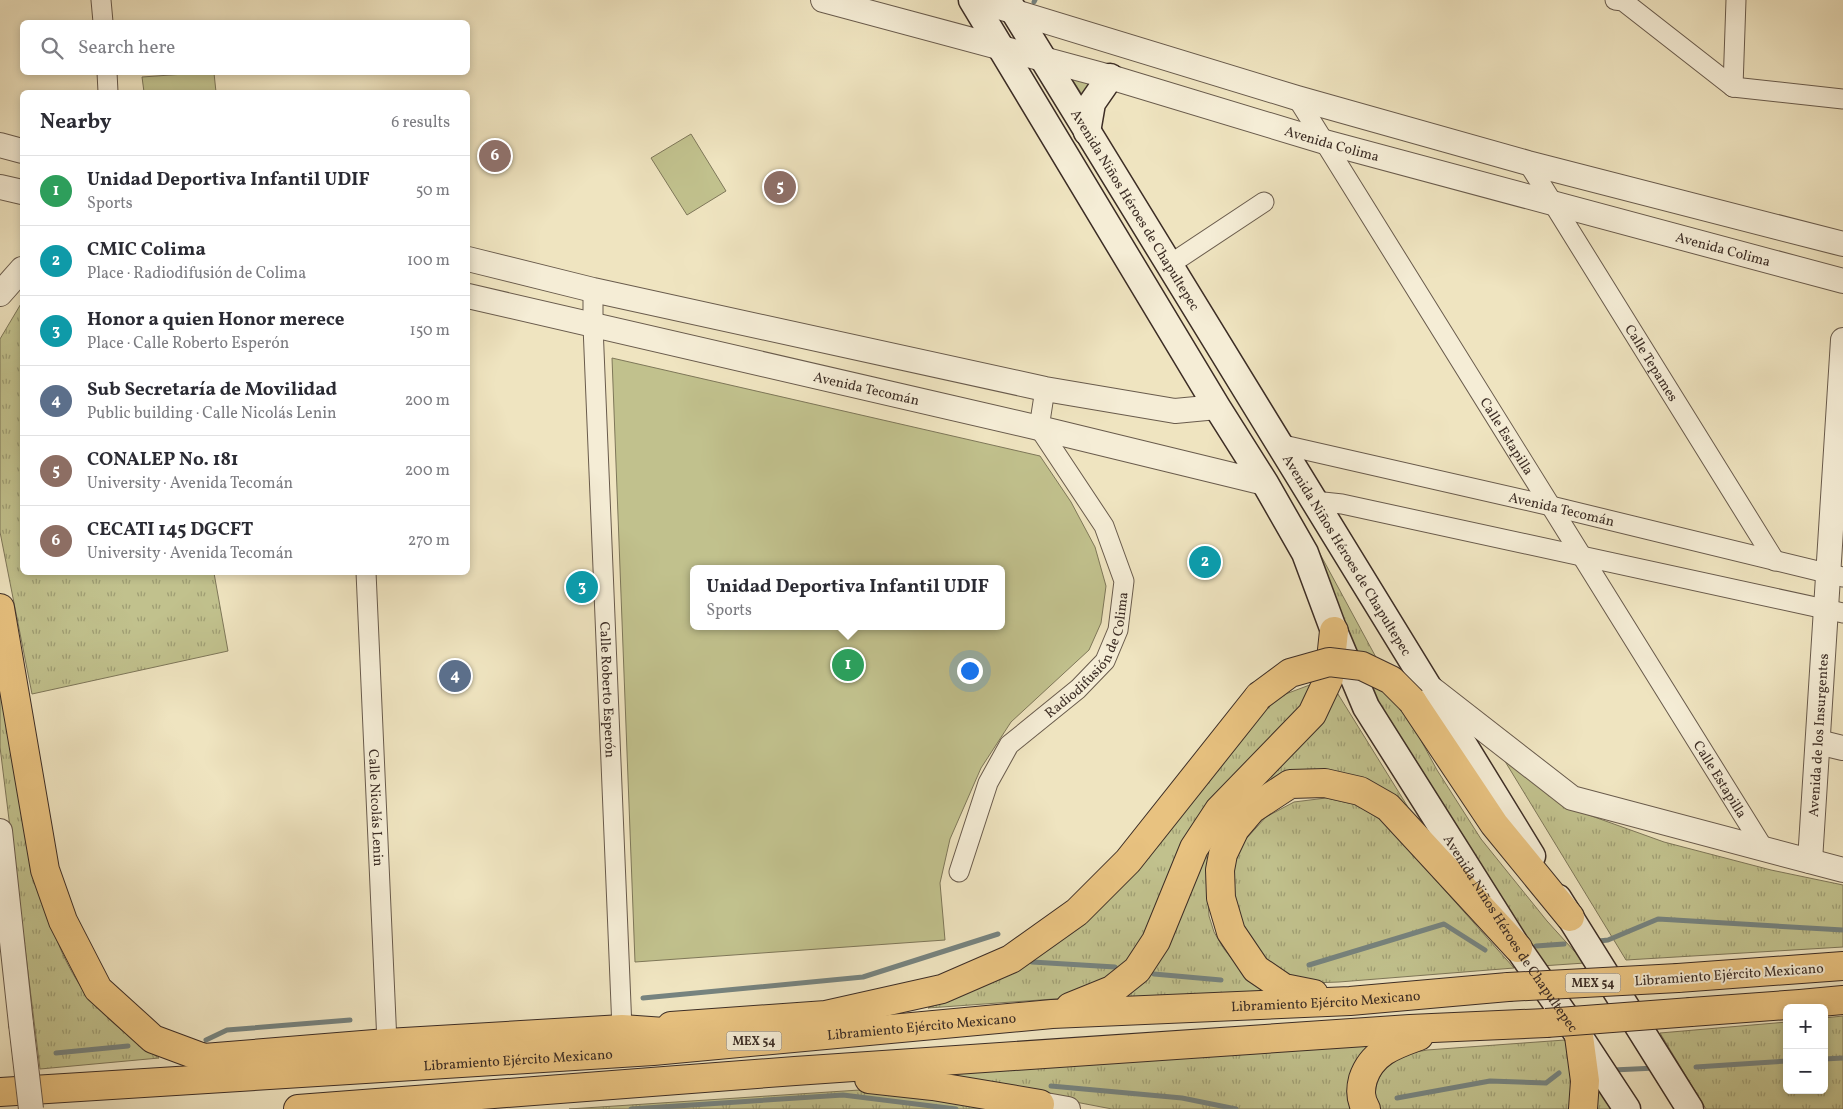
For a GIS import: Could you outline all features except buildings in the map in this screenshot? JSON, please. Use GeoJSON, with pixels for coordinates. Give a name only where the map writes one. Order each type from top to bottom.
{"type":"FeatureCollection","features":[{"type":"Feature","properties":{"kind":"highway"},"geometry":{"type":"LineString","coordinates":[[0,608],[45,870],[63,921],[98,989],[153,1039],[204,1058]]}},
{"type":"Feature","properties":{"kind":"highway"},"geometry":{"type":"LineString","coordinates":[[1052,1014],[1112,990],[1138,970],[1156,941],[1194,848],[1219,810],[1312,714],[1329,678],[1334,631]]}},
{"type":"Feature","properties":{"kind":"highway"},"geometry":{"type":"LineString","coordinates":[[75,1087],[204,1058],[387,1043],[622,1029],[826,1014],[942,990],[1011,959],[1077,912],[1128,861],[1259,696],[1290,673],[1329,662],[1362,666],[1419,693],[1494,824],[1570,917]]}},
{"type":"Feature","properties":{"kind":"highway"},"geometry":{"type":"LineString","coordinates":[[1350,1001],[1284,988],[1256,969],[1231,932],[1221,898],[1220,870],[1223,854],[1235,828],[1252,810],[1290,784],[1325,783],[1360,791],[1388,807],[1518,948]]}},
{"type":"Feature","properties":{"kind":"highway","name":"Libramiento Ejército Mexicano"},"geometry":{"type":"LineString","coordinates":[[0,1092],[653,1051],[1052,1014],[1350,1001],[1508,987],[1678,978],[1843,966]]}},
{"type":"Feature","properties":{"kind":"highway"},"geometry":{"type":"LineString","coordinates":[[312,1109],[795,1071],[1447,1027],[1546,1024],[1843,1000]]}},
{"type":"Feature","properties":{"kind":"highway"},"geometry":{"type":"LineString","coordinates":[[1366,1109],[1361,1101],[1361,1086],[1366,1069],[1376,1057],[1388,1048],[1447,1027]]}},
{"type":"Feature","properties":{"kind":"highway"},"geometry":{"type":"LineString","coordinates":[[622,1029],[770,1040]]}},
{"type":"Feature","properties":{"kind":"highway"},"geometry":{"type":"LineString","coordinates":[[1579,1036],[1585,1081],[1584,1109]]}},
{"type":"Feature","properties":{"kind":"highway"},"geometry":{"type":"LineString","coordinates":[[795,1071],[933,1086],[1042,1107]]}},
{"type":"Feature","properties":{"kind":"main road","name":"Avenida Niños Héroes de Chapultepec"},"geometry":{"type":"LineString","coordinates":[[974,0],[1000,47],[1217,407],[1265,483],[1305,553],[1334,631],[1366,708],[1518,948],[1627,1109]]}},
{"type":"Feature","properties":{"kind":"main road","name":"Avenida Niños Héroes de Chapultepec"},"geometry":{"type":"LineString","coordinates":[[1010,6],[1314,501],[1419,693]]}},
{"type":"Feature","properties":{"kind":"main road"},"geometry":{"type":"LineString","coordinates":[[1087,132],[1092,103],[1110,77]]}},
{"type":"Feature","properties":{"kind":"main road"},"geometry":{"type":"LineString","coordinates":[[1570,917],[1690,1109]]}},
{"type":"Feature","properties":{"kind":"street"},"geometry":{"type":"LineString","coordinates":[[101,0],[103,20]]}},
{"type":"Feature","properties":{"kind":"street","name":"Avenida Colima"},"geometry":{"type":"LineString","coordinates":[[823,0],[1110,77],[1325,142],[1843,281]]}},
{"type":"Feature","properties":{"kind":"street"},"geometry":{"type":"LineString","coordinates":[[974,0],[1010,6],[1297,98],[1528,164],[1843,244]]}},
{"type":"Feature","properties":{"kind":"street"},"geometry":{"type":"LineString","coordinates":[[1620,0],[1733,87],[1843,99]]}},
{"type":"Feature","properties":{"kind":"street"},"geometry":{"type":"LineString","coordinates":[[1733,87],[1736,0]]}},
{"type":"Feature","properties":{"kind":"street"},"geometry":{"type":"LineString","coordinates":[[107,75],[108,90]]}},
{"type":"Feature","properties":{"kind":"street","name":"Calle Estapilla"},"geometry":{"type":"LineString","coordinates":[[1297,98],[1764,849]]}},
{"type":"Feature","properties":{"kind":"street"},"geometry":{"type":"LineString","coordinates":[[0,145],[20,150]]}},
{"type":"Feature","properties":{"kind":"street","name":"Calle Tepames"},"geometry":{"type":"LineString","coordinates":[[1528,164],[1775,561]]}},
{"type":"Feature","properties":{"kind":"street"},"geometry":{"type":"LineString","coordinates":[[0,187],[20,192]]}},
{"type":"Feature","properties":{"kind":"street"},"geometry":{"type":"LineString","coordinates":[[1169,265],[1264,202]]}},
{"type":"Feature","properties":{"kind":"street"},"geometry":{"type":"LineString","coordinates":[[470,259],[593,290],[1045,389],[1175,411],[1217,407]]}},
{"type":"Feature","properties":{"kind":"street"},"geometry":{"type":"LineString","coordinates":[[0,294],[20,271]]}},
{"type":"Feature","properties":{"kind":"street","name":"Calle Roberto Esperón"},"geometry":{"type":"LineString","coordinates":[[593,290],[622,1029]]}},
{"type":"Feature","properties":{"kind":"street","name":"Avenida Tecomán"},"geometry":{"type":"LineString","coordinates":[[470,296],[1039,428],[1265,483]]}},
{"type":"Feature","properties":{"kind":"street","name":"Avenida de los Insurgentes"},"geometry":{"type":"LineString","coordinates":[[1810,861],[1818,742],[1835,612],[1843,340]]}},
{"type":"Feature","properties":{"kind":"street"},"geometry":{"type":"LineString","coordinates":[[1039,428],[1045,389]]}},
{"type":"Feature","properties":{"kind":"street","name":"Radiodifusión de Colima"},"geometry":{"type":"LineString","coordinates":[[959,872],[988,783],[1009,745],[1078,689],[1105,661],[1118,630],[1124,581],[1104,526],[1039,428]]}},
{"type":"Feature","properties":{"kind":"street","name":"Avenida Tecomán"},"geometry":{"type":"LineString","coordinates":[[1279,444],[1551,506],[1835,575]]}},
{"type":"Feature","properties":{"kind":"street"},"geometry":{"type":"LineString","coordinates":[[1314,501],[1342,504],[1835,612]]}},
{"type":"Feature","properties":{"kind":"street","name":"Calle Nicolás Lenin"},"geometry":{"type":"LineString","coordinates":[[366,575],[387,1043]]}},
{"type":"Feature","properties":{"kind":"street"},"geometry":{"type":"LineString","coordinates":[[1419,693],[1572,798],[1843,870]]}},
{"type":"Feature","properties":{"kind":"street"},"geometry":{"type":"LineString","coordinates":[[1818,742],[1843,748]]}},
{"type":"Feature","properties":{"kind":"street"},"geometry":{"type":"LineString","coordinates":[[0,831],[15,1025],[18,1109]]}},
{"type":"Feature","properties":{"kind":"street"},"geometry":{"type":"LineString","coordinates":[[0,957],[31,1109]]}},
{"type":"Feature","properties":{"kind":"street"},"geometry":{"type":"LineString","coordinates":[[1042,1107],[1068,1109]]}},
{"type":"Feature","properties":{"kind":"green space"},"geometry":{"type":"Polygon","coordinates":[[[214,75],[216,90],[144,90],[142,77],[214,75]]]}},
{"type":"Feature","properties":{"kind":"green space"},"geometry":{"type":"Polygon","coordinates":[[[1070,76],[1096,84],[1085,99],[1070,76]]]}},
{"type":"Feature","properties":{"kind":"green space"},"geometry":{"type":"Polygon","coordinates":[[[691,134],[726,191],[687,215],[651,158],[691,134]]]}},
{"type":"Feature","properties":{"kind":"green space"},"geometry":{"type":"Polygon","coordinates":[[[20,305],[20,575],[214,575],[228,651],[32,694],[0,532],[0,339],[20,305]]]}},
{"type":"Feature","properties":{"kind":"green space"},"geometry":{"type":"Polygon","coordinates":[[[612,358],[1040,456],[1071,502],[1095,547],[1106,586],[1101,623],[1089,650],[1011,722],[981,768],[950,839],[940,883],[945,940],[635,962],[612,358]]]}},
{"type":"Feature","properties":{"kind":"green space"},"geometry":{"type":"Polygon","coordinates":[[[1319,552],[1437,770],[1481,839],[1547,921],[1585,963],[1541,966],[1378,709],[1348,642],[1319,552]]]}},
{"type":"Feature","properties":{"kind":"green space"},"geometry":{"type":"Polygon","coordinates":[[[0,678],[46,907],[57,941],[73,974],[86,994],[120,1029],[159,1058],[40,1069],[0,747],[0,678]]]}},
{"type":"Feature","properties":{"kind":"green space"},"geometry":{"type":"Polygon","coordinates":[[[1315,683],[1312,696],[1151,934],[1120,974],[1068,998],[928,1008],[999,978],[1258,712],[1283,695],[1315,683]]]}},
{"type":"Feature","properties":{"kind":"green space"},"geometry":{"type":"Polygon","coordinates":[[[1333,686],[1424,833],[1404,813],[1277,784],[1208,896],[1209,916],[1214,932],[1224,949],[1248,979],[1276,996],[1115,1002],[1211,835],[1333,686]]]}},
{"type":"Feature","properties":{"kind":"green space"},"geometry":{"type":"Polygon","coordinates":[[[1503,758],[1572,809],[1664,842],[1771,870],[1843,885],[1843,947],[1626,960],[1503,758]]]}},
{"type":"Feature","properties":{"kind":"green space"},"geometry":{"type":"Polygon","coordinates":[[[1326,798],[1357,805],[1384,822],[1514,968],[1310,983],[1282,974],[1258,957],[1230,900],[1232,869],[1245,840],[1266,817],[1294,802],[1326,798]]]}},
{"type":"Feature","properties":{"kind":"green space"},"geometry":{"type":"Polygon","coordinates":[[[1843,1016],[1843,1109],[1706,1109],[1660,1033],[1783,1022],[1783,1094],[1828,1094],[1828,1018],[1843,1016]]]}},
{"type":"Feature","properties":{"kind":"green space"},"geometry":{"type":"Polygon","coordinates":[[[1565,1040],[1574,1083],[1574,1109],[1378,1109],[1375,1095],[1378,1080],[1391,1062],[1404,1055],[1427,1050],[1565,1040]]]}},
{"type":"Feature","properties":{"kind":"green space"},"geometry":{"type":"Polygon","coordinates":[[[1381,1043],[1354,1109],[1112,1109],[924,1073],[1381,1043]]]}},
{"type":"Feature","properties":{"kind":"green space"},"geometry":{"type":"Polygon","coordinates":[[[1591,1073],[1613,1109],[1595,1109],[1591,1073]]]}},
{"type":"Feature","properties":{"kind":"green space"},"geometry":{"type":"Polygon","coordinates":[[[875,1089],[1005,1109],[569,1109],[875,1089]]]}},
{"type":"Feature","properties":{"kind":"waterway"},"geometry":{"type":"LineString","coordinates":[[1599,941],[1608,940],[1658,919],[1843,930]]}},
{"type":"Feature","properties":{"kind":"waterway"},"geometry":{"type":"LineString","coordinates":[[1309,965],[1444,924],[1485,950]]}},
{"type":"Feature","properties":{"kind":"waterway"},"geometry":{"type":"LineString","coordinates":[[643,998],[863,977],[998,934]]}},
{"type":"Feature","properties":{"kind":"waterway"},"geometry":{"type":"LineString","coordinates":[[1536,946],[1564,944]]}},
{"type":"Feature","properties":{"kind":"waterway"},"geometry":{"type":"LineString","coordinates":[[1032,962],[1115,967]]}},
{"type":"Feature","properties":{"kind":"waterway"},"geometry":{"type":"LineString","coordinates":[[1154,974],[1221,980]]}},
{"type":"Feature","properties":{"kind":"waterway"},"geometry":{"type":"LineString","coordinates":[[206,1040],[227,1030],[350,1020]]}},
{"type":"Feature","properties":{"kind":"waterway"},"geometry":{"type":"LineString","coordinates":[[56,1053],[128,1046]]}},
{"type":"Feature","properties":{"kind":"waterway"},"geometry":{"type":"LineString","coordinates":[[1828,1059],[1843,1058]]}},
{"type":"Feature","properties":{"kind":"waterway"},"geometry":{"type":"LineString","coordinates":[[1696,1067],[1783,1061]]}},
{"type":"Feature","properties":{"kind":"waterway"},"geometry":{"type":"LineString","coordinates":[[1613,1070],[1656,1068]]}},
{"type":"Feature","properties":{"kind":"waterway"},"geometry":{"type":"LineString","coordinates":[[1397,1098],[1490,1081],[1546,1083],[1559,1073]]}},
{"type":"Feature","properties":{"kind":"waterway"},"geometry":{"type":"LineString","coordinates":[[1051,1086],[1182,1098],[1236,1109]]}},
{"type":"Feature","properties":{"kind":"waterway"},"geometry":{"type":"LineString","coordinates":[[631,1109],[843,1095],[956,1109]]}},
{"type":"Feature","properties":{"kind":"place","name":"CECATI 145 DGCFT"},"geometry":{"type":"Point","coordinates":[495,156]}},
{"type":"Feature","properties":{"kind":"place","name":"CONALEP No. 181"},"geometry":{"type":"Point","coordinates":[780,187]}},
{"type":"Feature","properties":{"kind":"place","name":"CMIC Colima"},"geometry":{"type":"Point","coordinates":[1205,562]}},
{"type":"Feature","properties":{"kind":"place","name":"Honor a quien Honor merece"},"geometry":{"type":"Point","coordinates":[582,587]}},
{"type":"Feature","properties":{"kind":"place","name":"Unidad Deportiva Infantil UDIF"},"geometry":{"type":"Point","coordinates":[848,665]}},
{"type":"Feature","properties":{"kind":"place","name":"Sub Secretaría de Movilidad"},"geometry":{"type":"Point","coordinates":[455,676]}}]}
